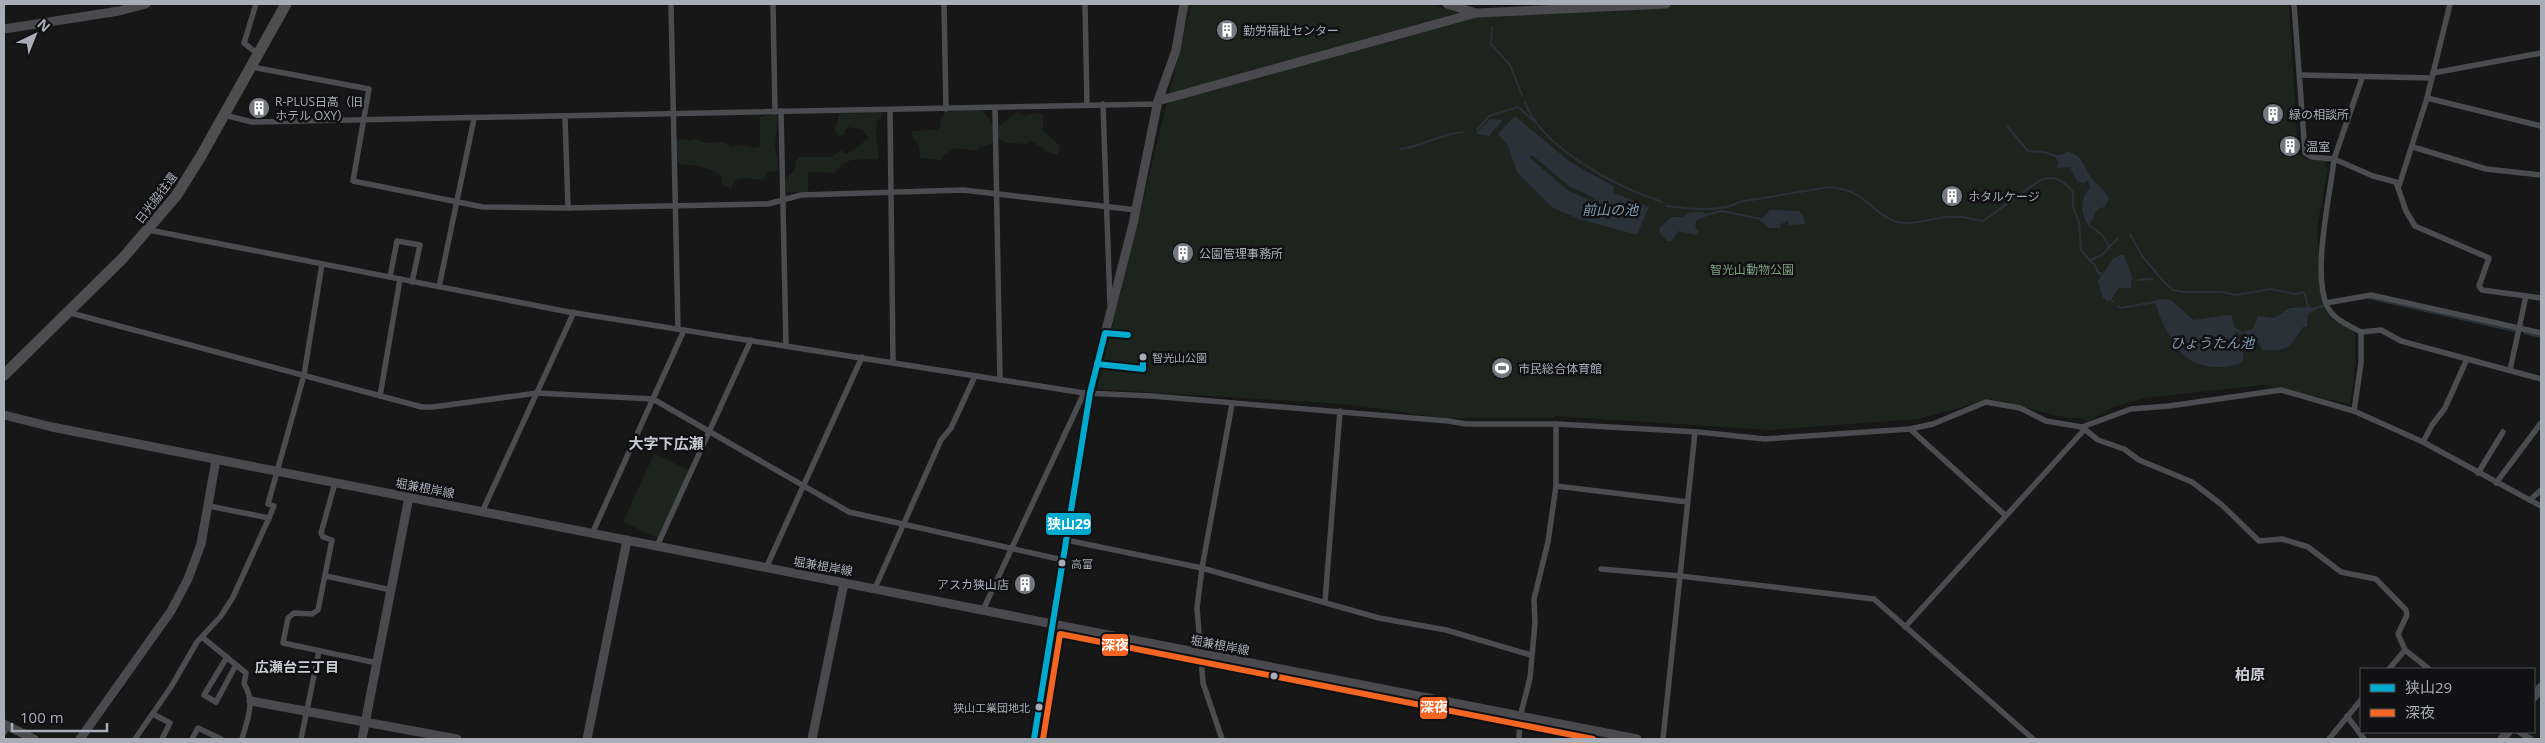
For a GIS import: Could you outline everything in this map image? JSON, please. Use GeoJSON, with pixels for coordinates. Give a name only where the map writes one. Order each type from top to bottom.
{"type":"FeatureCollection","features":[{"type":"Feature","properties":{"kind":"highway","name":"日光脇往還"},"geometry":{"type":"LineString","coordinates":[[4,374],[149,230],[183,186],[286,4]]}},
{"type":"Feature","properties":{"kind":"street"},"geometry":{"type":"LineString","coordinates":[[4,29],[118,11],[146,4]]}},
{"type":"Feature","properties":{"kind":"street"},"geometry":{"type":"LineString","coordinates":[[256,4],[244,43],[258,54]]}},
{"type":"Feature","properties":{"kind":"street"},"geometry":{"type":"LineString","coordinates":[[592,534],[653,399],[681,329],[675,206],[671,4]]}},
{"type":"Feature","properties":{"kind":"street"},"geometry":{"type":"LineString","coordinates":[[773,4],[782,199],[786,346]]}},
{"type":"Feature","properties":{"kind":"street"},"geometry":{"type":"LineString","coordinates":[[944,4],[946,109]]}},
{"type":"Feature","properties":{"kind":"street"},"geometry":{"type":"LineString","coordinates":[[1085,4],[1087,105]]}},
{"type":"Feature","properties":{"kind":"street"},"geometry":{"type":"LineString","coordinates":[[1034,739],[1063,560],[1087,393],[1136,210],[1158,103],[1176,50],[1184,4]]}},
{"type":"Feature","properties":{"kind":"street"},"geometry":{"type":"LineString","coordinates":[[1447,4],[1476,12]]}},
{"type":"Feature","properties":{"kind":"street"},"geometry":{"type":"LineString","coordinates":[[224,115],[252,122],[364,121],[1158,103],[1476,12],[1566,5],[1666,4]]}},
{"type":"Feature","properties":{"kind":"street"},"geometry":{"type":"LineString","coordinates":[[2294,4],[2305,153],[2312,157],[2334,160],[2373,176],[2396,182],[2399,186],[2406,212],[2415,226],[2489,258],[2479,286],[2482,290],[2541,298]]}},
{"type":"Feature","properties":{"kind":"street"},"geometry":{"type":"LineString","coordinates":[[2399,186],[2413,147],[2427,98],[2450,4]]}},
{"type":"Feature","properties":{"kind":"street"},"geometry":{"type":"LineString","coordinates":[[2300,75],[2362,78],[2433,75],[2541,53]]}},
{"type":"Feature","properties":{"kind":"street"},"geometry":{"type":"LineString","coordinates":[[252,67],[369,89],[353,181],[483,207],[568,208],[768,204],[801,195],[964,190],[1136,210]]}},
{"type":"Feature","properties":{"kind":"street"},"geometry":{"type":"LineString","coordinates":[[2362,78],[2334,160],[2322,268],[2327,304],[2334,316],[2361,332],[2381,330],[2401,340],[2541,379]]}},
{"type":"Feature","properties":{"kind":"street"},"geometry":{"type":"LineString","coordinates":[[2427,98],[2541,126]]}},
{"type":"Feature","properties":{"kind":"street"},"geometry":{"type":"LineString","coordinates":[[1103,104],[1110,312]]}},
{"type":"Feature","properties":{"kind":"street"},"geometry":{"type":"LineString","coordinates":[[996,108],[1000,380]]}},
{"type":"Feature","properties":{"kind":"street"},"geometry":{"type":"LineString","coordinates":[[890,110],[893,362]]}},
{"type":"Feature","properties":{"kind":"street"},"geometry":{"type":"LineString","coordinates":[[565,116],[568,208]]}},
{"type":"Feature","properties":{"kind":"street"},"geometry":{"type":"LineString","coordinates":[[439,287],[474,119]]}},
{"type":"Feature","properties":{"kind":"street"},"geometry":{"type":"LineString","coordinates":[[2413,147],[2486,169],[2541,175]]}},
{"type":"Feature","properties":{"kind":"street"},"geometry":{"type":"LineString","coordinates":[[149,230],[574,312],[1087,393],[1340,411],[1466,424],[1556,424],[1695,432],[1765,439],[1910,429],[1932,424],[1980,404],[1994,402],[2020,408],[2046,421],[2083,429],[2098,440],[2124,449],[2139,460],[2192,482],[2222,505],[2259,541],[2276,538],[2308,547],[2341,572],[2376,579],[2406,610],[2407,615],[2398,634],[2405,650],[2428,668]]}},
{"type":"Feature","properties":{"kind":"street"},"geometry":{"type":"LineString","coordinates":[[390,277],[397,241],[420,246],[412,282]]}},
{"type":"Feature","properties":{"kind":"street"},"geometry":{"type":"LineString","coordinates":[[135,739],[202,637],[221,616],[233,597],[274,506],[268,504],[304,375],[322,264]]}},
{"type":"Feature","properties":{"kind":"street"},"geometry":{"type":"LineString","coordinates":[[380,396],[400,279]]}},
{"type":"Feature","properties":{"kind":"street"},"geometry":{"type":"LineString","coordinates":[[2327,304],[2371,295],[2541,333]]}},
{"type":"Feature","properties":{"kind":"street"},"geometry":{"type":"LineString","coordinates":[[2510,370],[2526,296]]}},
{"type":"Feature","properties":{"kind":"street"},"geometry":{"type":"LineString","coordinates":[[67,312],[380,396],[433,407],[537,393],[653,399],[849,512],[1063,560]]}},
{"type":"Feature","properties":{"kind":"street"},"geometry":{"type":"LineString","coordinates":[[482,512],[574,312]]}},
{"type":"Feature","properties":{"kind":"street"},"geometry":{"type":"LineString","coordinates":[[2354,411],[2361,363],[2361,332]]}},
{"type":"Feature","properties":{"kind":"street"},"geometry":{"type":"LineString","coordinates":[[657,546],[751,340]]}},
{"type":"Feature","properties":{"kind":"street"},"geometry":{"type":"LineString","coordinates":[[766,568],[862,357]]}},
{"type":"Feature","properties":{"kind":"street"},"geometry":{"type":"LineString","coordinates":[[2423,442],[2432,425],[2446,408],[2467,359]]}},
{"type":"Feature","properties":{"kind":"street"},"geometry":{"type":"LineString","coordinates":[[875,588],[941,440],[951,428],[976,376]]}},
{"type":"Feature","properties":{"kind":"street"},"geometry":{"type":"LineString","coordinates":[[1905,627],[2083,429],[2131,409],[2169,406],[2267,390],[2293,393],[2354,411],[2423,442],[2541,506]]}},
{"type":"Feature","properties":{"kind":"street"},"geometry":{"type":"LineString","coordinates":[[983,610],[1010,548],[1087,393]]}},
{"type":"Feature","properties":{"kind":"street"},"geometry":{"type":"LineString","coordinates":[[1222,739],[1203,683],[1198,608],[1202,568],[1232,404]]}},
{"type":"Feature","properties":{"kind":"street"},"geometry":{"type":"LineString","coordinates":[[1325,602],[1340,411]]}},
{"type":"Feature","properties":{"kind":"street","name":"堀兼根岸線"},"geometry":{"type":"LineString","coordinates":[[4,415],[52,427],[216,460],[1638,739]]}},
{"type":"Feature","properties":{"kind":"street"},"geometry":{"type":"LineString","coordinates":[[1519,739],[1520,717],[1530,678],[1535,623],[1534,599],[1548,542],[1556,486],[1556,424]]}},
{"type":"Feature","properties":{"kind":"street"},"geometry":{"type":"LineString","coordinates":[[2496,483],[2541,424]]}},
{"type":"Feature","properties":{"kind":"street"},"geometry":{"type":"LineString","coordinates":[[1910,429],[2005,515]]}},
{"type":"Feature","properties":{"kind":"street"},"geometry":{"type":"LineString","coordinates":[[1663,739],[1695,432]]}},
{"type":"Feature","properties":{"kind":"street"},"geometry":{"type":"LineString","coordinates":[[2478,473],[2503,432]]}},
{"type":"Feature","properties":{"kind":"street"},"geometry":{"type":"LineString","coordinates":[[80,739],[174,605],[196,562],[209,506],[216,460]]}},
{"type":"Feature","properties":{"kind":"street"},"geometry":{"type":"LineString","coordinates":[[335,483],[321,533],[323,537],[332,540],[318,610],[312,614],[294,613],[288,618],[282,643],[376,663]]}},
{"type":"Feature","properties":{"kind":"street"},"geometry":{"type":"LineString","coordinates":[[1556,486],[1688,502]]}},
{"type":"Feature","properties":{"kind":"street"},"geometry":{"type":"LineString","coordinates":[[2530,500],[2541,490]]}},
{"type":"Feature","properties":{"kind":"street"},"geometry":{"type":"LineString","coordinates":[[362,739],[409,497]]}},
{"type":"Feature","properties":{"kind":"street"},"geometry":{"type":"LineString","coordinates":[[209,506],[269,518]]}},
{"type":"Feature","properties":{"kind":"street"},"geometry":{"type":"LineString","coordinates":[[587,739],[627,540]]}},
{"type":"Feature","properties":{"kind":"street"},"geometry":{"type":"LineString","coordinates":[[1066,540],[1202,568],[1378,618],[1446,630],[1531,655]]}},
{"type":"Feature","properties":{"kind":"street"},"geometry":{"type":"LineString","coordinates":[[1602,569],[1680,576],[1874,599],[2032,739]]}},
{"type":"Feature","properties":{"kind":"street"},"geometry":{"type":"LineString","coordinates":[[326,576],[391,590]]}},
{"type":"Feature","properties":{"kind":"street"},"geometry":{"type":"LineString","coordinates":[[812,739],[844,583]]}},
{"type":"Feature","properties":{"kind":"street"},"geometry":{"type":"LineString","coordinates":[[202,637],[246,674],[244,684],[250,694],[251,701],[242,739]]}},
{"type":"Feature","properties":{"kind":"street"},"geometry":{"type":"LineString","coordinates":[[301,739],[319,650]]}},
{"type":"Feature","properties":{"kind":"street"},"geometry":{"type":"LineString","coordinates":[[2389,668],[2405,650]]}},
{"type":"Feature","properties":{"kind":"street"},"geometry":{"type":"LineString","coordinates":[[227,658],[204,695],[216,702],[236,665]]}},
{"type":"Feature","properties":{"kind":"street"},"geometry":{"type":"LineString","coordinates":[[251,701],[458,739]]}},
{"type":"Feature","properties":{"kind":"street"},"geometry":{"type":"LineString","coordinates":[[2329,739],[2360,701]]}},
{"type":"Feature","properties":{"kind":"street"},"geometry":{"type":"LineString","coordinates":[[153,714],[170,723],[162,739]]}},
{"type":"Feature","properties":{"kind":"street"},"geometry":{"type":"LineString","coordinates":[[2347,716],[2364,739]]}},
{"type":"Feature","properties":{"kind":"street"},"geometry":{"type":"LineString","coordinates":[[5,728],[34,739]]}},
{"type":"Feature","properties":{"kind":"street"},"geometry":{"type":"LineString","coordinates":[[192,739],[198,728],[221,739]]}},
{"type":"Feature","properties":{"kind":"green space","name":"智光山公園"},"geometry":{"type":"Polygon","coordinates":[[[1191,4],[1428,4],[1458,12],[1695,4],[2289,4],[2298,154],[2310,161],[2312,159],[2326,161],[2325,166],[2328,167],[2317,228],[2325,311],[2355,331],[2355,367],[2350,404],[2264,385],[2145,398],[2113,407],[2088,421],[2080,418],[2066,418],[1992,399],[1918,419],[1769,430],[1555,416],[1554,418],[1444,418],[1344,404],[1097,389],[1191,4]]]}},
{"type":"Feature","properties":{"kind":"green space"},"geometry":{"type":"Polygon","coordinates":[[[977,110],[984,112],[992,123],[1001,125],[1017,112],[1024,116],[1036,113],[1043,115],[1043,131],[1060,146],[1058,154],[1052,154],[1030,140],[1027,144],[1005,143],[995,135],[992,144],[980,147],[978,151],[955,148],[944,155],[942,160],[920,158],[919,146],[911,134],[912,131],[937,130],[941,126],[940,120],[945,112],[977,110]]]}},
{"type":"Feature","properties":{"kind":"green space"},"geometry":{"type":"Polygon","coordinates":[[[881,112],[884,114],[877,121],[876,137],[879,154],[877,159],[848,161],[835,173],[808,172],[808,192],[786,192],[786,178],[795,170],[795,163],[798,157],[831,157],[841,150],[845,154],[869,138],[862,130],[849,127],[845,130],[844,135],[839,136],[835,131],[839,114],[881,112]]]}},
{"type":"Feature","properties":{"kind":"green space"},"geometry":{"type":"Polygon","coordinates":[[[770,114],[778,116],[775,146],[779,168],[775,172],[769,171],[763,180],[744,178],[735,180],[731,189],[722,184],[721,176],[712,170],[680,164],[676,159],[677,140],[692,141],[694,139],[707,143],[722,142],[731,147],[742,145],[755,148],[760,146],[760,117],[770,114]]]}},
{"type":"Feature","properties":{"kind":"green space"},"geometry":{"type":"Polygon","coordinates":[[[654,454],[689,470],[658,538],[623,522],[654,454]]]}},
{"type":"Feature","properties":{"kind":"water","name":"前山の池"},"geometry":{"type":"Polygon","coordinates":[[[1515,116],[1570,162],[1613,186],[1614,193],[1649,207],[1637,235],[1579,219],[1553,208],[1517,172],[1508,146],[1498,134],[1515,116]],[[1532,155],[1530,158],[1567,190],[1594,202],[1595,198],[1569,186],[1532,155]]]}},
{"type":"Feature","properties":{"kind":"water"},"geometry":{"type":"Polygon","coordinates":[[[1490,119],[1503,120],[1489,136],[1476,134],[1490,119]]]}},
{"type":"Feature","properties":{"kind":"water"},"geometry":{"type":"Polygon","coordinates":[[[2066,152],[2077,155],[2090,176],[2109,199],[2104,207],[2096,211],[2089,225],[2084,216],[2082,206],[2084,196],[2090,188],[2088,180],[2084,183],[2077,181],[2070,167],[2057,168],[2058,162],[2055,155],[2065,154],[2066,152]]]}},
{"type":"Feature","properties":{"kind":"water"},"geometry":{"type":"Polygon","coordinates":[[[1770,210],[1799,211],[1803,215],[1805,224],[1789,225],[1788,221],[1781,224],[1780,228],[1769,228],[1760,220],[1770,210]]]}},
{"type":"Feature","properties":{"kind":"water"},"geometry":{"type":"Polygon","coordinates":[[[1701,212],[1707,214],[1707,216],[1697,220],[1695,227],[1699,231],[1695,235],[1679,231],[1671,241],[1667,241],[1659,232],[1660,227],[1672,217],[1682,217],[1688,213],[1701,212]]]}},
{"type":"Feature","properties":{"kind":"water"},"geometry":{"type":"Polygon","coordinates":[[[2124,255],[2132,276],[2131,288],[2119,288],[2111,300],[2107,301],[2102,296],[2098,281],[2113,259],[2124,255]]]}},
{"type":"Feature","properties":{"kind":"water","name":"ひょうたん池"},"geometry":{"type":"Polygon","coordinates":[[[2158,299],[2171,300],[2193,320],[2232,316],[2234,327],[2242,332],[2253,329],[2258,316],[2274,318],[2290,308],[2316,307],[2317,309],[2308,314],[2307,327],[2303,327],[2292,343],[2284,349],[2263,350],[2253,335],[2242,335],[2234,331],[2244,347],[2243,362],[2236,365],[2213,367],[2198,364],[2180,351],[2171,338],[2160,315],[2155,302],[2158,299]]]}},
{"type":"Feature","properties":{"kind":"waterway"},"geometry":{"type":"LineString","coordinates":[[1492,27],[1491,44],[1510,65],[1522,95]]}},
{"type":"Feature","properties":{"kind":"waterway"},"geometry":{"type":"LineString","coordinates":[[1525,102],[1534,119],[1547,135],[1583,164],[1624,187],[1662,202]]}},
{"type":"Feature","properties":{"kind":"waterway"},"geometry":{"type":"LineString","coordinates":[[1477,130],[1489,116],[1518,107],[1534,121]]}},
{"type":"Feature","properties":{"kind":"waterway"},"geometry":{"type":"LineString","coordinates":[[2007,126],[2028,151],[2044,152],[2055,156]]}},
{"type":"Feature","properties":{"kind":"waterway"},"geometry":{"type":"LineString","coordinates":[[1400,149],[1464,132]]}},
{"type":"Feature","properties":{"kind":"waterway"},"geometry":{"type":"LineString","coordinates":[[1945,217],[1963,217],[1983,221],[2039,181],[2049,178],[2058,179],[2073,192],[2073,207],[2079,222],[2081,250],[2092,263]]}},
{"type":"Feature","properties":{"kind":"waterway"},"geometry":{"type":"LineString","coordinates":[[1739,202],[1829,187],[1852,192],[1884,216],[1894,221],[1905,223],[1919,222],[1944,217]]}},
{"type":"Feature","properties":{"kind":"waterway"},"geometry":{"type":"LineString","coordinates":[[1667,206],[1712,209],[1738,203]]}},
{"type":"Feature","properties":{"kind":"waterway"},"geometry":{"type":"LineString","coordinates":[[1707,215],[1721,211],[1756,218]]}},
{"type":"Feature","properties":{"kind":"waterway"},"geometry":{"type":"LineString","coordinates":[[1757,218],[1761,219]]}},
{"type":"Feature","properties":{"kind":"waterway"},"geometry":{"type":"LineString","coordinates":[[2089,225],[2102,235],[2109,246]]}},
{"type":"Feature","properties":{"kind":"waterway"},"geometry":{"type":"LineString","coordinates":[[2130,234],[2143,257],[2173,290],[2183,292],[2221,292],[2237,295],[2270,289],[2295,294],[2303,292],[2305,295]]}},
{"type":"Feature","properties":{"kind":"waterway"},"geometry":{"type":"LineString","coordinates":[[2091,260],[2102,255],[2118,238]]}},
{"type":"Feature","properties":{"kind":"waterway"},"geometry":{"type":"LineString","coordinates":[[2094,264],[2099,274],[2102,273]]}},
{"type":"Feature","properties":{"kind":"waterway"},"geometry":{"type":"LineString","coordinates":[[2138,280],[2152,279]]}},
{"type":"Feature","properties":{"kind":"waterway"},"geometry":{"type":"LineString","coordinates":[[2305,295],[2308,307]]}},
{"type":"Feature","properties":{"kind":"waterway"},"geometry":{"type":"LineString","coordinates":[[2368,298],[2514,331]]}},
{"type":"Feature","properties":{"kind":"waterway"},"geometry":{"type":"LineString","coordinates":[[2118,306],[2121,308],[2155,302]]}},
{"type":"Feature","properties":{"kind":"waterway"},"geometry":{"type":"LineString","coordinates":[[2316,308],[2326,305]]}},
{"type":"Feature","properties":{"kind":"waterway"},"geometry":{"type":"LineString","coordinates":[[2524,333],[2541,337]]}},
{"type":"Feature","properties":{"kind":"transit line","name":"狭山29"},"geometry":{"type":"LineString","coordinates":[[1034,739],[1090,393],[1105,333],[1128,335]]}},
{"type":"Feature","properties":{"kind":"transit line","name":"狭山29"},"geometry":{"type":"LineString","coordinates":[[1097,364],[1143,369],[1143,357]]}},
{"type":"Feature","properties":{"kind":"transit line","name":"深夜"},"geometry":{"type":"LineString","coordinates":[[1043,739],[1060,634],[1593,739]]}},
{"type":"Feature","properties":{"kind":"place","name":"勤労福祉センター"},"geometry":{"type":"Point","coordinates":[1227,30]}},
{"type":"Feature","properties":{"kind":"place","name":"R-PLUS日高（旧 ホテル OXY）"},"geometry":{"type":"Point","coordinates":[259,108]}},
{"type":"Feature","properties":{"kind":"place","name":"緑の相談所"},"geometry":{"type":"Point","coordinates":[2273,114]}},
{"type":"Feature","properties":{"kind":"place","name":"温室"},"geometry":{"type":"Point","coordinates":[2290,146]}},
{"type":"Feature","properties":{"kind":"place","name":"ホタルケージ"},"geometry":{"type":"Point","coordinates":[1952,196]}},
{"type":"Feature","properties":{"kind":"place","name":"公園管理事務所"},"geometry":{"type":"Point","coordinates":[1183,253]}},
{"type":"Feature","properties":{"kind":"place","name":"智光山公園"},"geometry":{"type":"Point","coordinates":[1143,357]}},
{"type":"Feature","properties":{"kind":"place","name":"市民総合体育館"},"geometry":{"type":"Point","coordinates":[1502,368]}},
{"type":"Feature","properties":{"kind":"place","name":"高富"},"geometry":{"type":"Point","coordinates":[1062,563]}},
{"type":"Feature","properties":{"kind":"place","name":"アスカ狭山店"},"geometry":{"type":"Point","coordinates":[1025,584]}},
{"type":"Feature","properties":{"kind":"place","name":"狭山工業団地北"},"geometry":{"type":"Point","coordinates":[1039,707]}},
{"type":"Feature","properties":{"kind":"district","name":"大字下広瀬"},"geometry":{"type":"Point","coordinates":[666,443]}},
{"type":"Feature","properties":{"kind":"district","name":"広瀬台三丁目"},"geometry":{"type":"Point","coordinates":[297,666]}},
{"type":"Feature","properties":{"kind":"district","name":"柏原"},"geometry":{"type":"Point","coordinates":[2250,674]}},
{"type":"Feature","properties":{"kind":"park label","name":"智光山動物公園"},"geometry":{"type":"Point","coordinates":[1752,269]}}]}
